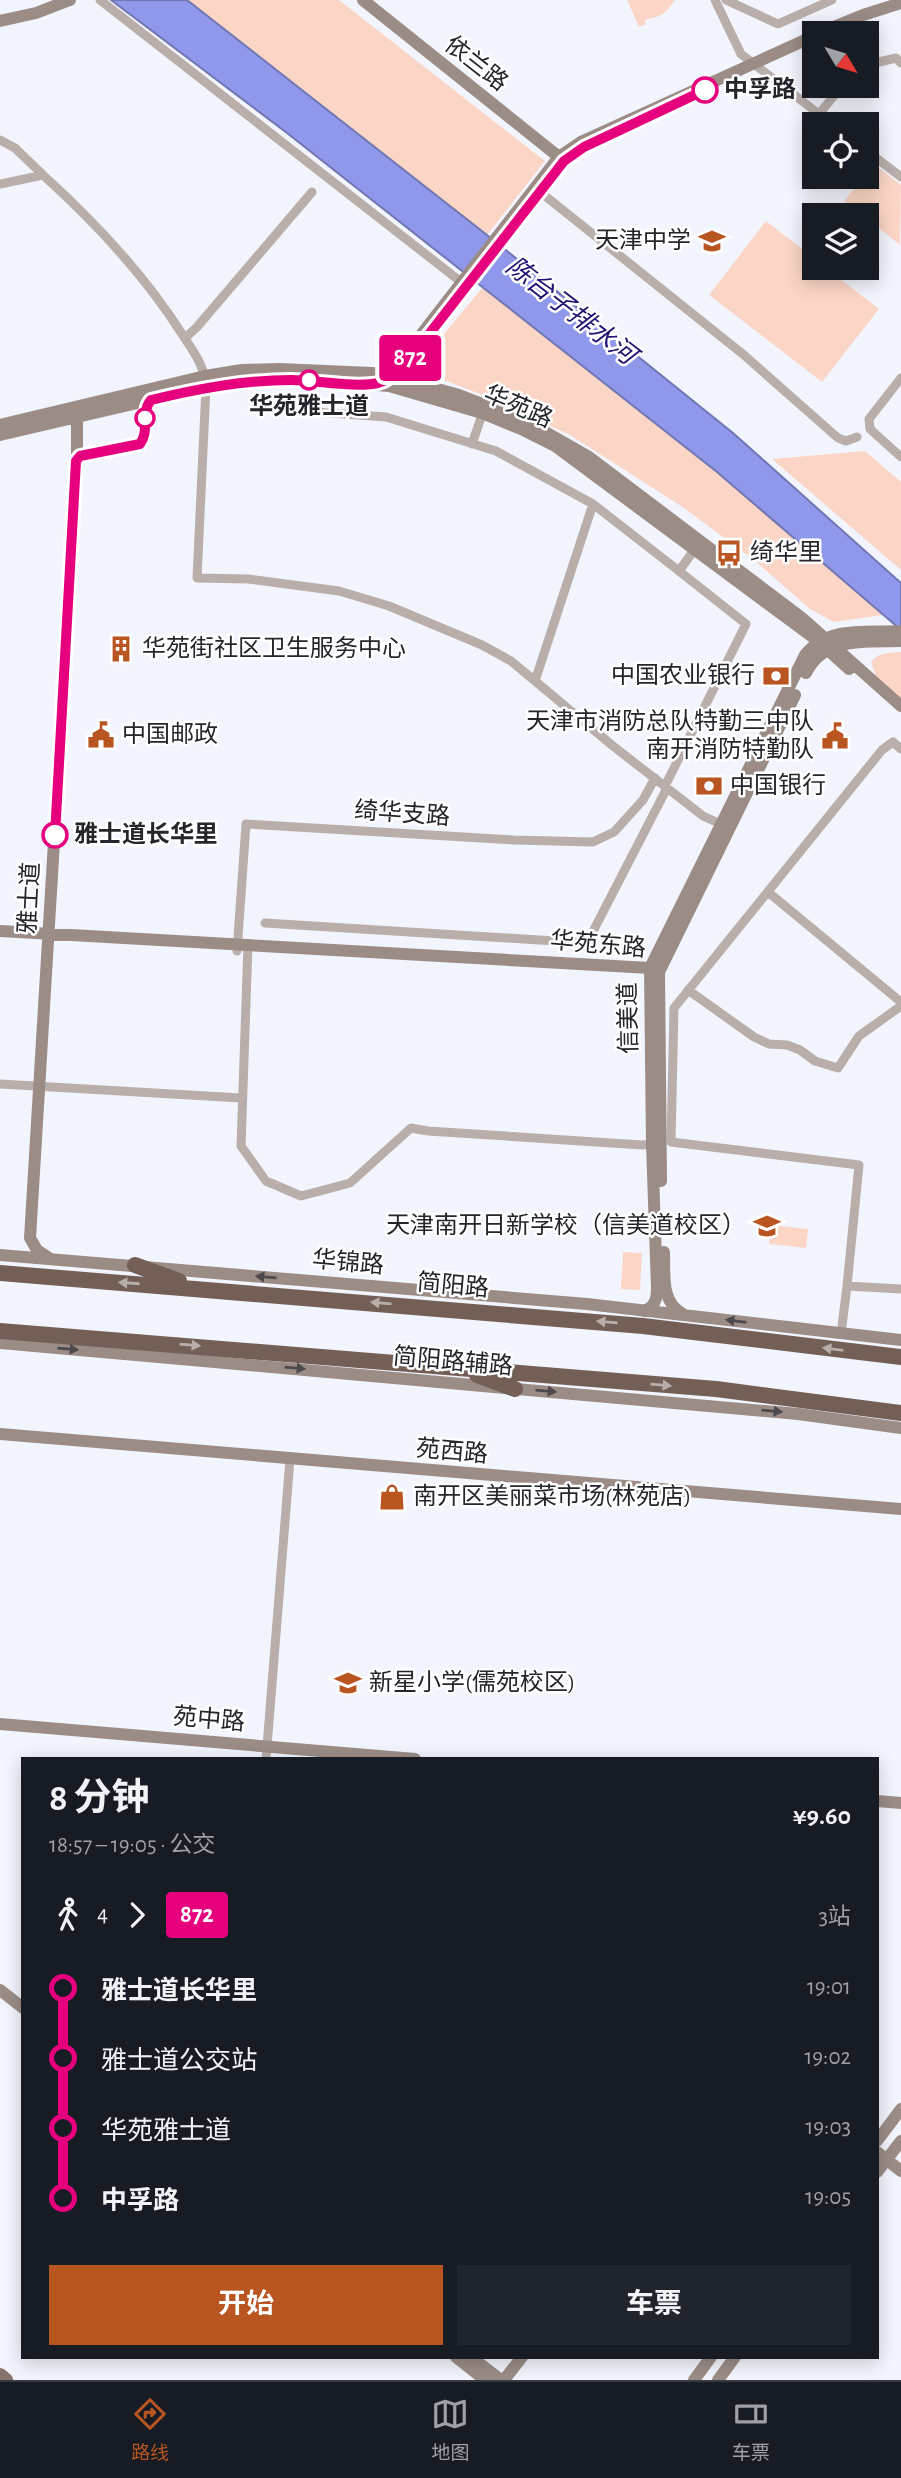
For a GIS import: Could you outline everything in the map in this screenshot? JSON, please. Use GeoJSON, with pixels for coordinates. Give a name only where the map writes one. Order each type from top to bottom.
{"type":"FeatureCollection","features":[{"type":"Feature","properties":{"kind":"highway"},"geometry":{"type":"LineString","coordinates":[[135,1265],[198,1288]]}},
{"type":"Feature","properties":{"kind":"highway","name":"简阳路"},"geometry":{"type":"LineString","coordinates":[[0,1273],[643,1326],[901,1357]]}},
{"type":"Feature","properties":{"kind":"highway"},"geometry":{"type":"LineString","coordinates":[[0,1333],[44,1334],[716,1390],[901,1413]]}},
{"type":"Feature","properties":{"kind":"highway"},"geometry":{"type":"LineString","coordinates":[[455,1367],[515,1389]]}},
{"type":"Feature","properties":{"kind":"main road"},"geometry":{"type":"LineString","coordinates":[[0,2375],[6,2380]]}},
{"type":"Feature","properties":{"kind":"street"},"geometry":{"type":"LineString","coordinates":[[0,21],[36,13],[71,0]]}},
{"type":"Feature","properties":{"kind":"street"},"geometry":{"type":"LineString","coordinates":[[100,0],[465,283]]}},
{"type":"Feature","properties":{"kind":"street","name":"依兰路"},"geometry":{"type":"LineString","coordinates":[[363,0],[561,159]]}},
{"type":"Feature","properties":{"kind":"street"},"geometry":{"type":"LineString","coordinates":[[715,0],[741,54],[816,112]]}},
{"type":"Feature","properties":{"kind":"street"},"geometry":{"type":"LineString","coordinates":[[726,0],[778,24],[832,0]]}},
{"type":"Feature","properties":{"kind":"street"},"geometry":{"type":"LineString","coordinates":[[848,21],[901,5]]}},
{"type":"Feature","properties":{"kind":"street"},"geometry":{"type":"LineString","coordinates":[[855,21],[901,5]]}},
{"type":"Feature","properties":{"kind":"street"},"geometry":{"type":"LineString","coordinates":[[395,374],[536,189],[561,159],[581,142],[802,42]]}},
{"type":"Feature","properties":{"kind":"street"},"geometry":{"type":"LineString","coordinates":[[879,62],[896,58],[901,62]]}},
{"type":"Feature","properties":{"kind":"street"},"geometry":{"type":"LineString","coordinates":[[821,112],[832,98]]}},
{"type":"Feature","properties":{"kind":"street"},"geometry":{"type":"LineString","coordinates":[[0,140],[15,148],[114,243],[163,303],[201,364],[205,382],[197,578],[248,579],[339,592],[389,606],[482,645],[511,661],[704,816],[725,826]]}},
{"type":"Feature","properties":{"kind":"street"},"geometry":{"type":"LineString","coordinates":[[879,160],[901,177]]}},
{"type":"Feature","properties":{"kind":"street"},"geometry":{"type":"LineString","coordinates":[[0,184],[43,175]]}},
{"type":"Feature","properties":{"kind":"street"},"geometry":{"type":"LineString","coordinates":[[536,189],[744,355],[838,438],[846,441],[857,437]]}},
{"type":"Feature","properties":{"kind":"street"},"geometry":{"type":"LineString","coordinates":[[185,338],[312,192]]}},
{"type":"Feature","properties":{"kind":"street","name":"华苑路"},"geometry":{"type":"LineString","coordinates":[[0,435],[74,418],[93,409],[205,382],[242,370],[279,369],[370,379],[395,374],[484,409],[555,446],[697,545],[826,643]]}},
{"type":"Feature","properties":{"kind":"street","name":"华苑路"},"geometry":{"type":"LineString","coordinates":[[395,374],[417,393],[484,409]]}},
{"type":"Feature","properties":{"kind":"street"},"geometry":{"type":"LineString","coordinates":[[901,378],[869,419],[870,429],[901,457]]}},
{"type":"Feature","properties":{"kind":"street"},"geometry":{"type":"LineString","coordinates":[[472,443],[484,409]]}},
{"type":"Feature","properties":{"kind":"street"},"geometry":{"type":"LineString","coordinates":[[265,923],[587,943],[746,624],[593,504],[496,451],[386,417],[301,411]]}},
{"type":"Feature","properties":{"kind":"street","name":"华苑路"},"geometry":{"type":"LineString","coordinates":[[0,425],[74,418]]}},
{"type":"Feature","properties":{"kind":"street","name":"雅士道"},"geometry":{"type":"LineString","coordinates":[[49,1258],[37,1250],[30,1238],[74,418]]}},
{"type":"Feature","properties":{"kind":"street"},"geometry":{"type":"LineString","coordinates":[[535,681],[593,504]]}},
{"type":"Feature","properties":{"kind":"street"},"geometry":{"type":"LineString","coordinates":[[679,572],[697,545]]}},
{"type":"Feature","properties":{"kind":"street","name":"华苑路"},"geometry":{"type":"LineString","coordinates":[[697,545],[804,631],[826,643]]}},
{"type":"Feature","properties":{"kind":"street"},"geometry":{"type":"LineString","coordinates":[[804,631],[810,644],[805,655]]}},
{"type":"Feature","properties":{"kind":"street"},"geometry":{"type":"LineString","coordinates":[[826,643],[897,636]]}},
{"type":"Feature","properties":{"kind":"street"},"geometry":{"type":"LineString","coordinates":[[826,643],[901,706]]}},
{"type":"Feature","properties":{"kind":"street"},"geometry":{"type":"LineString","coordinates":[[826,643],[901,716]]}},
{"type":"Feature","properties":{"kind":"street","name":"信美道"},"geometry":{"type":"LineString","coordinates":[[686,1315],[670,1303],[666,1293],[653,972],[805,655],[826,643]]}},
{"type":"Feature","properties":{"kind":"street","name":"信美道"},"geometry":{"type":"LineString","coordinates":[[644,1311],[652,1306],[657,1294],[652,1143],[653,972],[657,953],[811,662],[826,643]]}},
{"type":"Feature","properties":{"kind":"street"},"geometry":{"type":"LineString","coordinates":[[841,1334],[859,1165],[671,1142],[674,1008],[882,750],[893,743],[901,749]]}},
{"type":"Feature","properties":{"kind":"street","name":"绮华支路"},"geometry":{"type":"LineString","coordinates":[[243,948],[246,824],[593,842],[614,832],[643,800],[655,778]]}},
{"type":"Feature","properties":{"kind":"street"},"geometry":{"type":"LineString","coordinates":[[688,990],[754,1037],[769,1044],[787,1045],[800,1050],[815,1061],[838,1068],[859,1036],[901,1004],[768,892]]}},
{"type":"Feature","properties":{"kind":"street"},"geometry":{"type":"LineString","coordinates":[[23,935],[37,926],[48,913],[59,926],[75,935]]}},
{"type":"Feature","properties":{"kind":"street","name":"华苑东路"},"geometry":{"type":"LineString","coordinates":[[0,931],[23,935]]}},
{"type":"Feature","properties":{"kind":"street","name":"华苑东路"},"geometry":{"type":"LineString","coordinates":[[45,935],[653,972]]}},
{"type":"Feature","properties":{"kind":"street","name":"华苑东路"},"geometry":{"type":"LineString","coordinates":[[0,937],[75,935],[243,948],[636,967],[653,972]]}},
{"type":"Feature","properties":{"kind":"street"},"geometry":{"type":"LineString","coordinates":[[243,948],[241,1146],[266,1181],[302,1196],[350,1183],[411,1128],[642,1145],[652,1143]]}},
{"type":"Feature","properties":{"kind":"street"},"geometry":{"type":"LineString","coordinates":[[636,967],[648,963],[657,953]]}},
{"type":"Feature","properties":{"kind":"street"},"geometry":{"type":"LineString","coordinates":[[0,1084],[241,1098]]}},
{"type":"Feature","properties":{"kind":"street","name":"雅士道"},"geometry":{"type":"LineString","coordinates":[[6,1255],[21,1250],[25,1237],[38,1087]]}},
{"type":"Feature","properties":{"kind":"street","name":"华锦路"},"geometry":{"type":"LineString","coordinates":[[6,1255],[587,1304],[901,1340]]}},
{"type":"Feature","properties":{"kind":"street"},"geometry":{"type":"LineString","coordinates":[[846,1286],[901,1289]]}},
{"type":"Feature","properties":{"kind":"street"},"geometry":{"type":"LineString","coordinates":[[503,1313],[587,1304]]}},
{"type":"Feature","properties":{"kind":"street","name":"简阳路辅路"},"geometry":{"type":"LineString","coordinates":[[0,1343],[798,1414],[901,1428]]}},
{"type":"Feature","properties":{"kind":"street","name":"苑西路"},"geometry":{"type":"LineString","coordinates":[[0,1434],[901,1509]]}},
{"type":"Feature","properties":{"kind":"street"},"geometry":{"type":"LineString","coordinates":[[266,1753],[290,1459]]}},
{"type":"Feature","properties":{"kind":"street","name":"苑中路"},"geometry":{"type":"LineString","coordinates":[[0,1724],[266,1753],[365,1757]]}},
{"type":"Feature","properties":{"kind":"street","name":"苑中路"},"geometry":{"type":"LineString","coordinates":[[0,1730],[314,1757]]}},
{"type":"Feature","properties":{"kind":"street"},"geometry":{"type":"LineString","coordinates":[[879,1803],[901,1805]]}},
{"type":"Feature","properties":{"kind":"street"},"geometry":{"type":"LineString","coordinates":[[0,1990],[21,2006]]}},
{"type":"Feature","properties":{"kind":"street"},"geometry":{"type":"LineString","coordinates":[[0,1999],[21,2015]]}},
{"type":"Feature","properties":{"kind":"street"},"geometry":{"type":"LineString","coordinates":[[879,2138],[901,2109]]}},
{"type":"Feature","properties":{"kind":"street"},"geometry":{"type":"LineString","coordinates":[[901,2141],[882,2156],[901,2171]]}},
{"type":"Feature","properties":{"kind":"street"},"geometry":{"type":"LineString","coordinates":[[459,2359],[485,2380]]}},
{"type":"Feature","properties":{"kind":"street"},"geometry":{"type":"LineString","coordinates":[[474,2359],[502,2380],[520,2359]]}},
{"type":"Feature","properties":{"kind":"street"},"geometry":{"type":"LineString","coordinates":[[694,2380],[710,2359]]}},
{"type":"Feature","properties":{"kind":"street"},"geometry":{"type":"LineString","coordinates":[[718,2380],[734,2359]]}},
{"type":"Feature","properties":{"kind":"shaded area"},"geometry":{"type":"Polygon","coordinates":[[[187,0],[339,0],[545,161],[487,235],[187,0]]]}},
{"type":"Feature","properties":{"kind":"shaded area"},"geometry":{"type":"Polygon","coordinates":[[[627,0],[675,0],[666,12],[644,20],[646,24],[639,27],[627,0]]]}},
{"type":"Feature","properties":{"kind":"shaded area"},"geometry":{"type":"Polygon","coordinates":[[[879,168],[901,185],[900,245],[879,228],[879,203],[844,201],[854,189],[879,189],[879,168]]]}},
{"type":"Feature","properties":{"kind":"shaded area"},"geometry":{"type":"Polygon","coordinates":[[[766,221],[802,249],[802,280],[842,280],[879,309],[822,382],[709,295],[766,221]]]}},
{"type":"Feature","properties":{"kind":"shaded area"},"geometry":{"type":"Polygon","coordinates":[[[483,287],[717,472],[883,615],[834,622],[810,609],[754,560],[684,508],[570,435],[493,399],[423,372],[419,364],[483,287]]]}},
{"type":"Feature","properties":{"kind":"shaded area"},"geometry":{"type":"Polygon","coordinates":[[[865,451],[901,482],[901,570],[772,459],[865,451]]]}},
{"type":"Feature","properties":{"kind":"shaded area"},"geometry":{"type":"Polygon","coordinates":[[[901,652],[901,700],[876,676],[871,662],[880,655],[901,652]]]}},
{"type":"Feature","properties":{"kind":"shaded area"},"geometry":{"type":"Polygon","coordinates":[[[771,1225],[808,1229],[806,1248],[769,1244],[771,1225]]]}},
{"type":"Feature","properties":{"kind":"shaded area"},"geometry":{"type":"Polygon","coordinates":[[[623,1252],[642,1253],[640,1290],[621,1289],[623,1252]]]}},
{"type":"Feature","properties":{"kind":"water","name":"陈台子排水河"},"geometry":{"type":"Polygon","coordinates":[[[111,0],[187,0],[487,235],[733,433],[901,583],[901,630],[717,472],[287,133],[111,0]]]}},
{"type":"Feature","properties":{"kind":"bus line","name":"872"},"geometry":{"type":"LineString","coordinates":[[55,835],[76,461],[80,456],[140,444],[145,436],[146,406],[151,400],[206,387],[254,381],[313,380],[369,384],[390,378],[405,365],[564,161],[584,147],[705,90]]}},
{"type":"Feature","properties":{"kind":"place","name":"中孚路"},"geometry":{"type":"Point","coordinates":[705,90]}},
{"type":"Feature","properties":{"kind":"place","name":"天津中学"},"geometry":{"type":"Point","coordinates":[712,241]}},
{"type":"Feature","properties":{"kind":"place","name":"华苑雅士道"},"geometry":{"type":"Point","coordinates":[309,380]}},
{"type":"Feature","properties":{"kind":"place","name":"绮华里"},"geometry":{"type":"Point","coordinates":[729,553]}},
{"type":"Feature","properties":{"kind":"place","name":"华苑街社区卫生服务中心"},"geometry":{"type":"Point","coordinates":[121,649]}},
{"type":"Feature","properties":{"kind":"place","name":"中国农业银行"},"geometry":{"type":"Point","coordinates":[776,676]}},
{"type":"Feature","properties":{"kind":"place","name":"中国邮政"},"geometry":{"type":"Point","coordinates":[101,735]}},
{"type":"Feature","properties":{"kind":"place","name":"天津市消防总队特勤三中队 南开消防特勤队"},"geometry":{"type":"Point","coordinates":[835,736]}},
{"type":"Feature","properties":{"kind":"place","name":"中国银行"},"geometry":{"type":"Point","coordinates":[709,786]}},
{"type":"Feature","properties":{"kind":"place","name":"雅士道长华里"},"geometry":{"type":"Point","coordinates":[55,835]}},
{"type":"Feature","properties":{"kind":"place","name":"天津南开日新学校（信美道校区）"},"geometry":{"type":"Point","coordinates":[767,1226]}},
{"type":"Feature","properties":{"kind":"place","name":"南开区美丽菜市场(林苑店)"},"geometry":{"type":"Point","coordinates":[392,1497]}},
{"type":"Feature","properties":{"kind":"place","name":"新星小学(儒苑校区)"},"geometry":{"type":"Point","coordinates":[348,1683]}}]}
